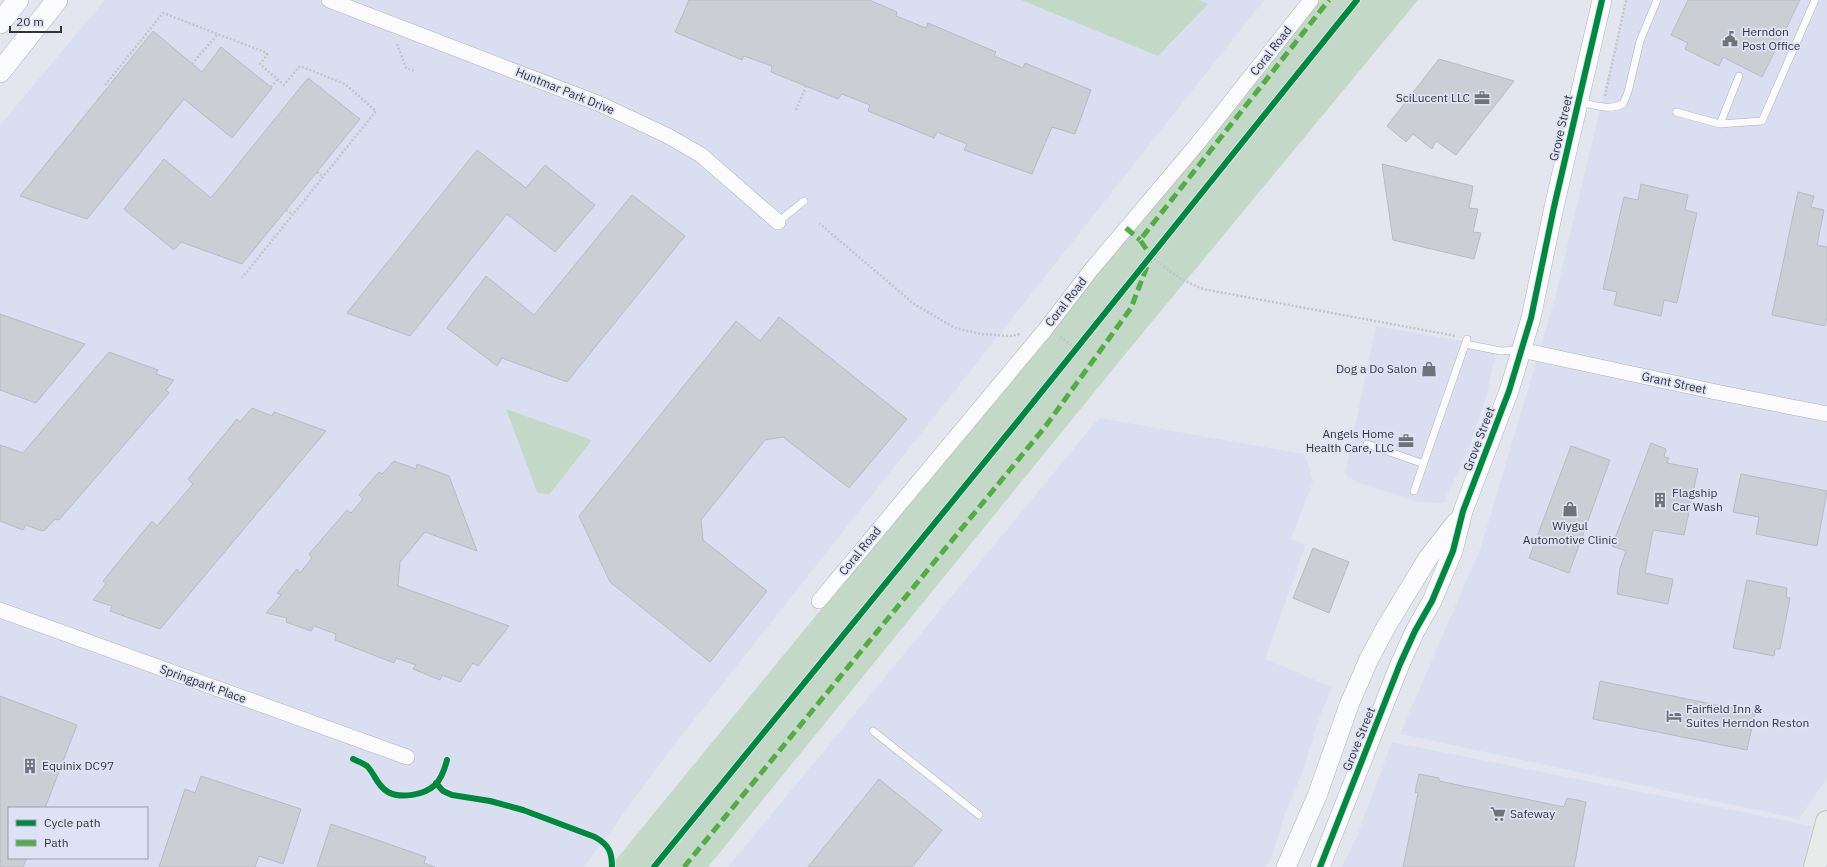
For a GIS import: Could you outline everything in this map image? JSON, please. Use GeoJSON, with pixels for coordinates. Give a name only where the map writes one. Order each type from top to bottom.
{"type":"FeatureCollection","features":[{"type":"Feature","properties":{"kind":"main road"},"geometry":{"type":"LineString","coordinates":[[0,23],[18,0]]}},
{"type":"Feature","properties":{"kind":"main road"},"geometry":{"type":"LineString","coordinates":[[0,72],[58,0]]}},
{"type":"Feature","properties":{"kind":"main road"},"geometry":{"type":"LineString","coordinates":[[1815,867],[1827,822]]}},
{"type":"Feature","properties":{"kind":"street","name":"Huntmar Park Drive"},"geometry":{"type":"LineString","coordinates":[[329,0],[600,104],[668,136],[701,156],[778,222]]}},
{"type":"Feature","properties":{"kind":"street","name":"Coral Road"},"geometry":{"type":"LineString","coordinates":[[819,601],[1044,330],[1091,270],[1198,143],[1311,0]]}},
{"type":"Feature","properties":{"kind":"street","name":"Grove Street"},"geometry":{"type":"LineString","coordinates":[[1320,867],[1400,664],[1415,631],[1432,601],[1453,551],[1463,511],[1502,411],[1531,318],[1554,207],[1602,0]]}},
{"type":"Feature","properties":{"kind":"street","name":"Grant Street"},"geometry":{"type":"LineString","coordinates":[[1521,350],[1827,414]]}},
{"type":"Feature","properties":{"kind":"street","name":"Grove Street"},"geometry":{"type":"LineString","coordinates":[[1286,867],[1312,808],[1350,705],[1369,659],[1386,627],[1428,558],[1455,525],[1463,511]]}},
{"type":"Feature","properties":{"kind":"street","name":"Springpark Place"},"geometry":{"type":"LineString","coordinates":[[0,610],[407,757]]}},
{"type":"Feature","properties":{"kind":"lane"},"geometry":{"type":"LineString","coordinates":[[1579,102],[1604,108],[1615,108],[1623,104],[1628,92],[1640,41],[1657,0]]}},
{"type":"Feature","properties":{"kind":"lane"},"geometry":{"type":"LineString","coordinates":[[1676,112],[1720,124],[1762,121],[1815,0]]}},
{"type":"Feature","properties":{"kind":"lane"},"geometry":{"type":"LineString","coordinates":[[1720,124],[1739,76]]}},
{"type":"Feature","properties":{"kind":"lane"},"geometry":{"type":"LineString","coordinates":[[778,222],[804,201]]}},
{"type":"Feature","properties":{"kind":"lane"},"geometry":{"type":"LineString","coordinates":[[1414,491],[1466,341],[1501,350],[1521,350]]}},
{"type":"Feature","properties":{"kind":"lane"},"geometry":{"type":"LineString","coordinates":[[1367,444],[1424,464]]}},
{"type":"Feature","properties":{"kind":"lane"},"geometry":{"type":"LineString","coordinates":[[873,731],[979,815]]}},
{"type":"Feature","properties":{"kind":"path"},"geometry":{"type":"LineString","coordinates":[[1605,96],[1626,0]]}},
{"type":"Feature","properties":{"kind":"path"},"geometry":{"type":"LineString","coordinates":[[105,85],[163,13],[267,53],[260,64],[284,85],[300,66],[345,84],[376,111],[242,278]]}},
{"type":"Feature","properties":{"kind":"path"},"geometry":{"type":"LineString","coordinates":[[192,64],[218,34]]}},
{"type":"Feature","properties":{"kind":"path"},"geometry":{"type":"LineString","coordinates":[[397,44],[406,68],[415,71]]}},
{"type":"Feature","properties":{"kind":"path"},"geometry":{"type":"LineString","coordinates":[[271,87],[278,79]]}},
{"type":"Feature","properties":{"kind":"path"},"geometry":{"type":"LineString","coordinates":[[796,110],[806,86]]}},
{"type":"Feature","properties":{"kind":"path"},"geometry":{"type":"LineString","coordinates":[[317,172],[323,177]]}},
{"type":"Feature","properties":{"kind":"path"},"geometry":{"type":"LineString","coordinates":[[286,210],[293,215]]}},
{"type":"Feature","properties":{"kind":"path"},"geometry":{"type":"LineString","coordinates":[[819,223],[914,304],[955,328],[981,334],[1011,336],[1044,330],[1062,338],[1076,348]]}},
{"type":"Feature","properties":{"kind":"path"},"geometry":{"type":"LineString","coordinates":[[1146,262],[1156,250]]}},
{"type":"Feature","properties":{"kind":"path"},"geometry":{"type":"LineString","coordinates":[[1151,256],[1172,274],[1186,283],[1204,289],[1466,341]]}},
{"type":"Feature","properties":{"kind":"path"},"geometry":{"type":"LineString","coordinates":[[1071,354],[1081,342]]}},
{"type":"Feature","properties":{"kind":"shaded area"},"geometry":{"type":"Polygon","coordinates":[[[105,0],[1264,0],[671,749],[584,867],[0,867],[0,125],[105,0]]]}},
{"type":"Feature","properties":{"kind":"shaded area"},"geometry":{"type":"Polygon","coordinates":[[[1626,0],[1827,0],[1827,778],[1799,819],[1400,734],[1481,547],[1554,302],[1626,0]]]}},
{"type":"Feature","properties":{"kind":"shaded area"},"geometry":{"type":"Polygon","coordinates":[[[1376,326],[1497,347],[1487,394],[1467,454],[1443,503],[1419,502],[1356,482],[1345,474],[1376,326]]]}},
{"type":"Feature","properties":{"kind":"shaded area"},"geometry":{"type":"Polygon","coordinates":[[[1099,418],[1305,454],[1313,481],[1291,539],[1306,545],[1265,659],[1332,687],[1320,716],[1301,776],[1285,814],[1271,859],[1266,867],[728,867],[1099,418]]]}},
{"type":"Feature","properties":{"kind":"shaded area"},"geometry":{"type":"Polygon","coordinates":[[[1392,742],[1812,826],[1803,867],[1342,867],[1357,836],[1392,742]]]}},
{"type":"Feature","properties":{"kind":"green space"},"geometry":{"type":"Polygon","coordinates":[[[1021,0],[1198,0],[1208,4],[1158,56],[1021,0]]]}},
{"type":"Feature","properties":{"kind":"green space"},"geometry":{"type":"Polygon","coordinates":[[[1320,0],[1418,0],[1122,358],[708,867],[610,867],[1320,0]]]}},
{"type":"Feature","properties":{"kind":"green space"},"geometry":{"type":"Polygon","coordinates":[[[506,409],[592,440],[549,495],[537,492],[506,409]]]}},
{"type":"Feature","properties":{"kind":"building"},"geometry":{"type":"Polygon","coordinates":[[[689,0],[869,0],[897,12],[896,16],[926,28],[928,23],[996,52],[994,56],[1023,68],[1025,63],[1091,90],[1075,134],[1052,127],[1032,174],[964,150],[967,144],[937,132],[934,138],[868,111],[870,105],[842,94],[838,99],[771,72],[772,66],[744,56],[742,60],[675,32],[689,0]]]}},
{"type":"Feature","properties":{"kind":"building","name":"Herndon Post Office"},"geometry":{"type":"Polygon","coordinates":[[[1688,0],[1800,0],[1762,77],[1723,57],[1719,66],[1685,49],[1688,43],[1671,35],[1688,0]]]}},
{"type":"Feature","properties":{"kind":"building"},"geometry":{"type":"Polygon","coordinates":[[[153,31],[202,72],[221,47],[272,88],[232,138],[184,99],[87,219],[20,196],[153,31]]]}},
{"type":"Feature","properties":{"kind":"building"},"geometry":{"type":"Polygon","coordinates":[[[1439,59],[1514,81],[1456,155],[1436,141],[1432,149],[1413,134],[1406,142],[1387,126],[1439,59]]]}},
{"type":"Feature","properties":{"kind":"building"},"geometry":{"type":"Polygon","coordinates":[[[308,78],[360,119],[242,264],[181,242],[174,250],[124,209],[164,159],[211,198],[308,78]]]}},
{"type":"Feature","properties":{"kind":"building"},"geometry":{"type":"Polygon","coordinates":[[[477,150],[526,188],[545,165],[595,205],[555,252],[507,214],[410,336],[347,313],[477,150]]]}},
{"type":"Feature","properties":{"kind":"building"},"geometry":{"type":"Polygon","coordinates":[[[1382,164],[1473,186],[1469,208],[1478,209],[1473,232],[1481,233],[1474,259],[1393,240],[1382,164]]]}},
{"type":"Feature","properties":{"kind":"building"},"geometry":{"type":"Polygon","coordinates":[[[1641,184],[1688,195],[1685,210],[1697,213],[1677,303],[1664,300],[1661,316],[1614,305],[1617,292],[1603,289],[1624,197],[1638,200],[1641,184]]]}},
{"type":"Feature","properties":{"kind":"building"},"geometry":{"type":"Polygon","coordinates":[[[1798,192],[1814,196],[1811,207],[1824,210],[1817,245],[1827,247],[1827,317],[1825,326],[1772,315],[1798,192]]]}},
{"type":"Feature","properties":{"kind":"building"},"geometry":{"type":"Polygon","coordinates":[[[632,195],[685,236],[567,382],[502,358],[497,366],[447,328],[486,276],[534,315],[632,195]]]}},
{"type":"Feature","properties":{"kind":"building"},"geometry":{"type":"Polygon","coordinates":[[[0,314],[85,344],[36,403],[0,390],[0,314]]]}},
{"type":"Feature","properties":{"kind":"building"},"geometry":{"type":"Polygon","coordinates":[[[779,317],[907,419],[849,488],[783,437],[765,440],[701,520],[703,540],[767,591],[710,662],[610,582],[579,516],[736,321],[760,341],[779,317]]]}},
{"type":"Feature","properties":{"kind":"building"},"geometry":{"type":"Polygon","coordinates":[[[109,352],[158,370],[156,374],[174,380],[166,390],[169,393],[59,520],[55,519],[45,530],[42,531],[26,525],[23,530],[0,521],[0,445],[23,453],[109,352]]]}},
{"type":"Feature","properties":{"kind":"building"},"geometry":{"type":"Polygon","coordinates":[[[252,408],[272,416],[274,412],[326,431],[160,629],[110,611],[112,606],[93,600],[106,584],[103,581],[152,521],[157,526],[193,484],[188,479],[237,419],[240,422],[252,408]]]}},
{"type":"Feature","properties":{"kind":"building","name":"Flagship Car Wash"},"geometry":{"type":"Polygon","coordinates":[[[1651,443],[1666,449],[1664,457],[1669,458],[1667,463],[1698,469],[1684,535],[1653,530],[1645,573],[1673,579],[1668,604],[1617,594],[1620,568],[1626,551],[1612,546],[1651,443]]]}},
{"type":"Feature","properties":{"kind":"building","name":"Wiygul Automotive Clinic"},"geometry":{"type":"Polygon","coordinates":[[[1571,446],[1610,460],[1569,573],[1529,558],[1571,446]]]}},
{"type":"Feature","properties":{"kind":"building"},"geometry":{"type":"Polygon","coordinates":[[[394,461],[416,469],[417,464],[449,476],[477,551],[425,532],[400,562],[398,586],[509,626],[478,666],[473,663],[460,682],[442,675],[440,680],[413,669],[416,665],[396,658],[394,663],[335,640],[336,634],[314,626],[311,631],[286,622],[287,618],[266,613],[281,595],[277,593],[297,569],[300,573],[312,558],[309,554],[347,510],[351,513],[363,499],[359,495],[379,472],[382,474],[394,461]]]}},
{"type":"Feature","properties":{"kind":"building"},"geometry":{"type":"Polygon","coordinates":[[[1741,474],[1827,491],[1817,546],[1756,534],[1759,517],[1733,512],[1741,474]]]}},
{"type":"Feature","properties":{"kind":"building"},"geometry":{"type":"Polygon","coordinates":[[[1313,548],[1349,562],[1329,613],[1293,598],[1313,548]]]}},
{"type":"Feature","properties":{"kind":"building"},"geometry":{"type":"Polygon","coordinates":[[[1747,580],[1787,588],[1786,597],[1790,598],[1780,649],[1775,649],[1774,656],[1733,648],[1747,580]]]}},
{"type":"Feature","properties":{"kind":"building","name":"Fairfield Inn & Suites Herndon Reston"},"geometry":{"type":"Polygon","coordinates":[[[1600,681],[1755,713],[1747,750],[1593,719],[1600,681]]]}},
{"type":"Feature","properties":{"kind":"building","name":"Equinix DC97"},"geometry":{"type":"Polygon","coordinates":[[[0,696],[77,725],[45,807],[8,807],[8,859],[27,859],[23,867],[0,867],[0,696]]]}},
{"type":"Feature","properties":{"kind":"building","name":"Safeway"},"geometry":{"type":"Polygon","coordinates":[[[1419,774],[1439,778],[1439,781],[1564,807],[1567,798],[1586,802],[1574,867],[1403,867],[1418,793],[1415,792],[1419,774]]]}},
{"type":"Feature","properties":{"kind":"building"},"geometry":{"type":"Polygon","coordinates":[[[201,776],[301,809],[283,864],[259,856],[255,867],[159,867],[185,789],[195,793],[201,776]]]}},
{"type":"Feature","properties":{"kind":"building"},"geometry":{"type":"Polygon","coordinates":[[[879,779],[942,830],[912,867],[808,867],[879,779]]]}},
{"type":"Feature","properties":{"kind":"building"},"geometry":{"type":"Polygon","coordinates":[[[331,824],[426,857],[424,863],[435,867],[317,867],[331,824]]]}},
{"type":"Feature","properties":{"kind":"marked path"},"geometry":{"type":"LineString","coordinates":[[684,867],[1045,427],[1131,308],[1151,256],[1140,240],[1329,0]]}},
{"type":"Feature","properties":{"kind":"marked path"},"geometry":{"type":"LineString","coordinates":[[1126,228],[1140,240]]}},
{"type":"Feature","properties":{"kind":"cycle path"},"geometry":{"type":"LineString","coordinates":[[654,867],[1014,426],[1357,0]]}},
{"type":"Feature","properties":{"kind":"cycle path"},"geometry":{"type":"LineString","coordinates":[[1320,867],[1400,664],[1415,631],[1432,601],[1453,551],[1463,511],[1509,391],[1531,318],[1554,207],[1602,0]]}},
{"type":"Feature","properties":{"kind":"cycle path"},"geometry":{"type":"LineString","coordinates":[[353,759],[367,766],[384,789],[388,792],[399,795],[412,795],[425,791],[435,785],[439,780],[447,760]]}},
{"type":"Feature","properties":{"kind":"cycle path"},"geometry":{"type":"LineString","coordinates":[[436,783],[443,791],[452,795],[490,801],[523,810],[595,837],[604,843],[609,849],[612,867]]}},
{"type":"Feature","properties":{"kind":"place","name":"Herndon Post Office"},"geometry":{"type":"Point","coordinates":[1730,39]}},
{"type":"Feature","properties":{"kind":"place","name":"SciLucent LLC"},"geometry":{"type":"Point","coordinates":[1482,98]}},
{"type":"Feature","properties":{"kind":"place","name":"Dog a Do Salon"},"geometry":{"type":"Point","coordinates":[1429,369]}},
{"type":"Feature","properties":{"kind":"place","name":"Angels Home Health Care, LLC"},"geometry":{"type":"Point","coordinates":[1406,441]}},
{"type":"Feature","properties":{"kind":"place","name":"Flagship Car Wash"},"geometry":{"type":"Point","coordinates":[1660,500]}},
{"type":"Feature","properties":{"kind":"place","name":"Wiygul Automotive Clinic"},"geometry":{"type":"Point","coordinates":[1570,509]}},
{"type":"Feature","properties":{"kind":"place","name":"Fairfield Inn & Suites Herndon Reston"},"geometry":{"type":"Point","coordinates":[1674,716]}},
{"type":"Feature","properties":{"kind":"place","name":"Equinix DC97"},"geometry":{"type":"Point","coordinates":[30,766]}},
{"type":"Feature","properties":{"kind":"place","name":"Safeway"},"geometry":{"type":"Point","coordinates":[1498,814]}}]}
